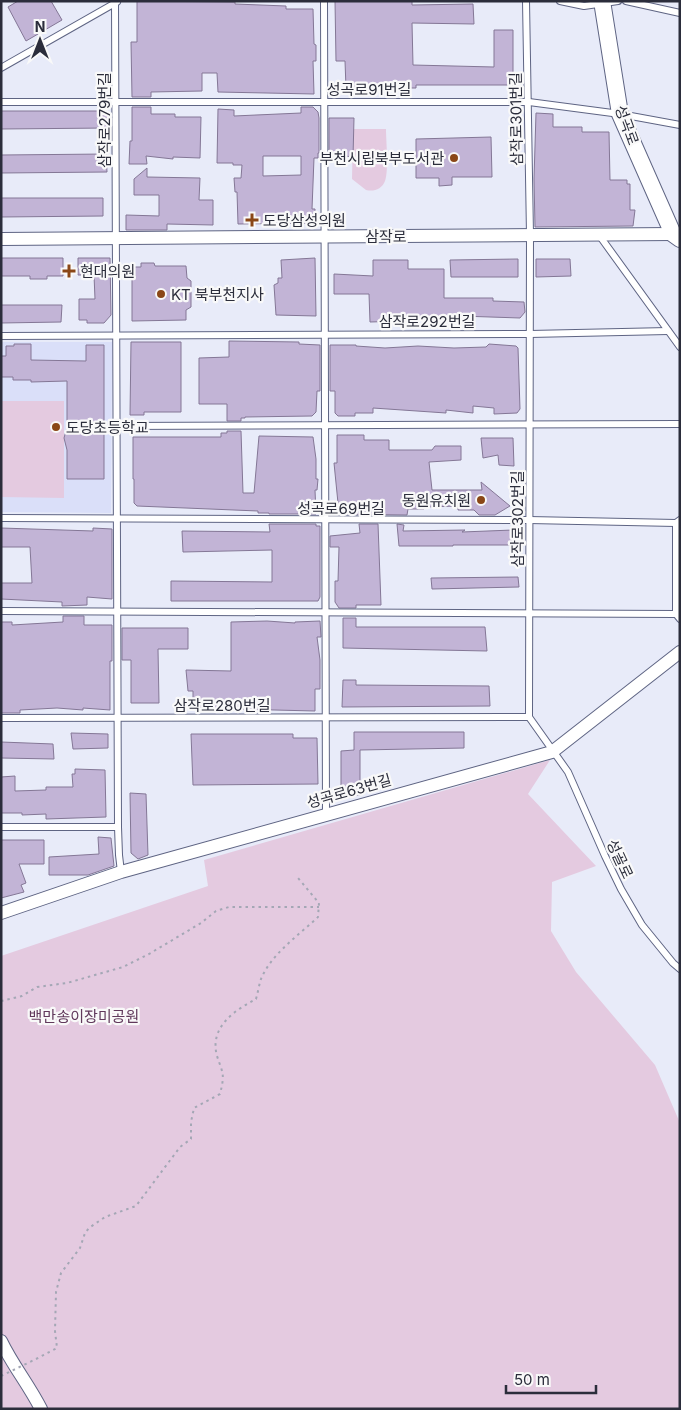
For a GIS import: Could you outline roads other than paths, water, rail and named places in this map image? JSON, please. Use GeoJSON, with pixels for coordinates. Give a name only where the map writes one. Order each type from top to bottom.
{"type":"FeatureCollection","features":[{"type":"Feature","properties":{"kind":"street","name":"성곡로"},"geometry":{"type":"LineString","coordinates":[[607,2],[620,114],[677,236]]}},
{"type":"Feature","properties":{"kind":"street","name":"삼작로"},"geometry":{"type":"LineString","coordinates":[[1,239],[530,235],[677,236]]}},
{"type":"Feature","properties":{"kind":"street","name":"성곡로63번길"},"geometry":{"type":"LineString","coordinates":[[1,913],[121,872],[552,752],[680,652]]}},
{"type":"Feature","properties":{"kind":"street"},"geometry":{"type":"LineString","coordinates":[[1,1341],[9,1358],[42,1409]]}},
{"type":"Feature","properties":{"kind":"lane"},"geometry":{"type":"LineString","coordinates":[[324,1],[326,815]]}},
{"type":"Feature","properties":{"kind":"lane","name":"삼작로301번길"},"geometry":{"type":"LineString","coordinates":[[526,1],[530,235]]}},
{"type":"Feature","properties":{"kind":"lane"},"geometry":{"type":"LineString","coordinates":[[560,1],[584,6],[607,2]]}},
{"type":"Feature","properties":{"kind":"lane"},"geometry":{"type":"LineString","coordinates":[[626,1],[680,13]]}},
{"type":"Feature","properties":{"kind":"lane"},"geometry":{"type":"LineString","coordinates":[[1,68],[117,2]]}},
{"type":"Feature","properties":{"kind":"lane","name":"삼작로279번길"},"geometry":{"type":"LineString","coordinates":[[117,2],[117,238]]}},
{"type":"Feature","properties":{"kind":"lane","name":"성곡로91번길"},"geometry":{"type":"LineString","coordinates":[[1,102],[529,102],[620,114],[680,125]]}},
{"type":"Feature","properties":{"kind":"lane","name":"삼작로302번길"},"geometry":{"type":"LineString","coordinates":[[529,717],[530,235]]}},
{"type":"Feature","properties":{"kind":"lane"},"geometry":{"type":"LineString","coordinates":[[599,235],[680,346]]}},
{"type":"Feature","properties":{"kind":"lane"},"geometry":{"type":"LineString","coordinates":[[117,238],[118,827],[121,872]]}},
{"type":"Feature","properties":{"kind":"lane"},"geometry":{"type":"LineString","coordinates":[[530,334],[668,331]]}},
{"type":"Feature","properties":{"kind":"lane"},"geometry":{"type":"LineString","coordinates":[[1,336],[325,334]]}},
{"type":"Feature","properties":{"kind":"lane","name":"삼작로292번길"},"geometry":{"type":"LineString","coordinates":[[325,334],[530,334]]}},
{"type":"Feature","properties":{"kind":"lane"},"geometry":{"type":"LineString","coordinates":[[118,426],[680,424]]}},
{"type":"Feature","properties":{"kind":"lane","name":"성곡로69번길"},"geometry":{"type":"LineString","coordinates":[[1,518],[678,522]]}},
{"type":"Feature","properties":{"kind":"lane"},"geometry":{"type":"LineString","coordinates":[[1,611],[678,616],[678,522]]}},
{"type":"Feature","properties":{"kind":"lane"},"geometry":{"type":"LineString","coordinates":[[326,717],[529,717],[552,752]]}},
{"type":"Feature","properties":{"kind":"lane","name":"삼작로280번길"},"geometry":{"type":"LineString","coordinates":[[1,718],[326,717]]}},
{"type":"Feature","properties":{"kind":"lane","name":"성골로"},"geometry":{"type":"LineString","coordinates":[[552,752],[568,772],[620,889],[642,925],[680,969]]}},
{"type":"Feature","properties":{"kind":"lane"},"geometry":{"type":"LineString","coordinates":[[1,827],[118,827]]}},
{"type":"Feature","properties":{"kind":"place","name":"부천시립북부도서관"},"geometry":{"type":"Point","coordinates":[454,158]}},
{"type":"Feature","properties":{"kind":"place","name":"도당삼성의원"},"geometry":{"type":"Point","coordinates":[252,220]}},
{"type":"Feature","properties":{"kind":"place","name":"현대의원"},"geometry":{"type":"Point","coordinates":[69,271]}},
{"type":"Feature","properties":{"kind":"place","name":"KT 북부천지사"},"geometry":{"type":"Point","coordinates":[161,294]}},
{"type":"Feature","properties":{"kind":"place","name":"도당초등학교"},"geometry":{"type":"Point","coordinates":[56,427]}},
{"type":"Feature","properties":{"kind":"place","name":"동원유치원"},"geometry":{"type":"Point","coordinates":[481,500]}},
{"type":"Feature","properties":{"kind":"park label","name":"백만송이장미공원"},"geometry":{"type":"Point","coordinates":[84,1016]}}]}
